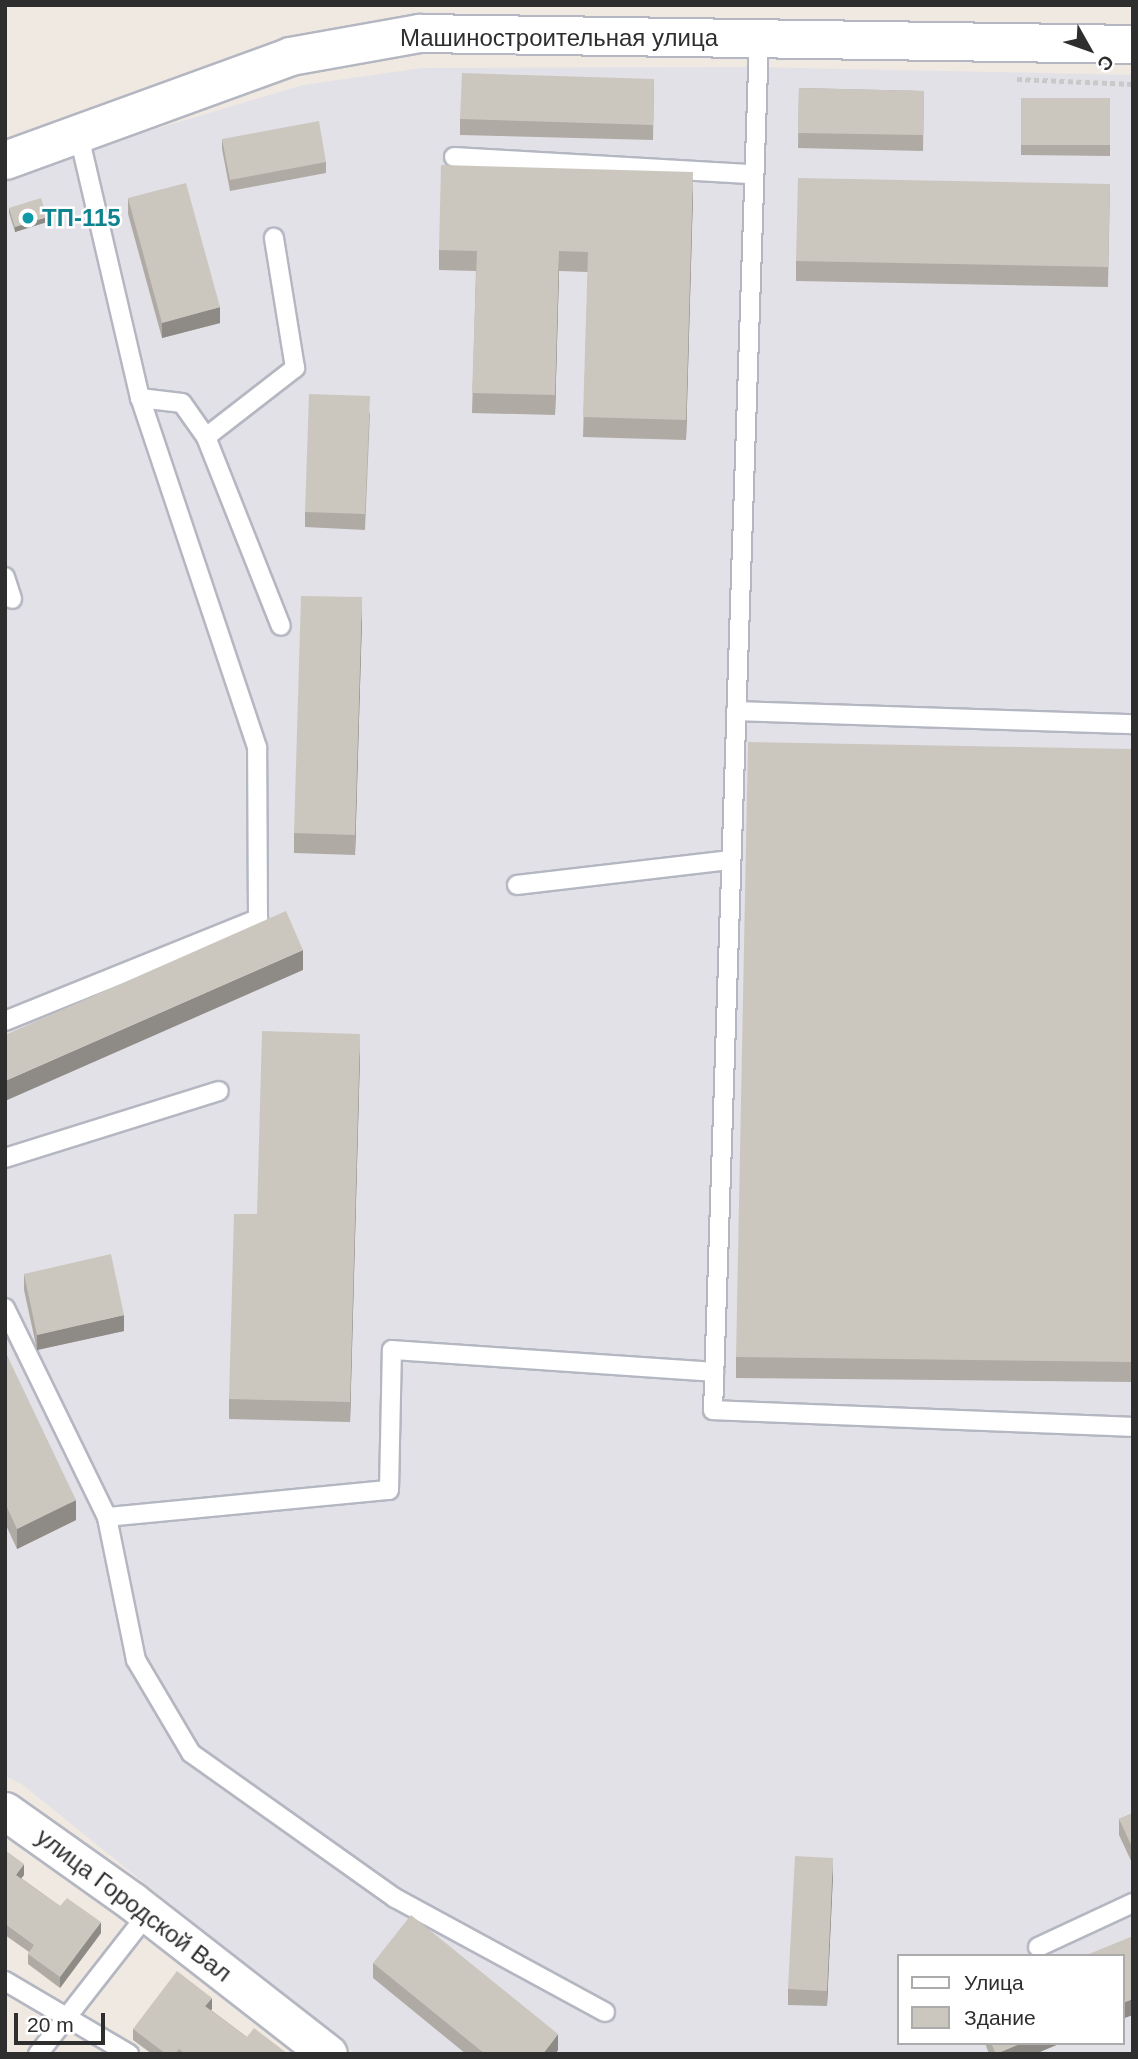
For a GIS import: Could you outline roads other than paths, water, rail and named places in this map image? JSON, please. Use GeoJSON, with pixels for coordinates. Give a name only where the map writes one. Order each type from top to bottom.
{"type":"FeatureCollection","features":[{"type":"Feature","properties":{"kind":"street","name":"Машиностроительная улица"},"geometry":{"type":"LineString","coordinates":[[5,160],[290,56],[419,33],[1133,44]]}},
{"type":"Feature","properties":{"kind":"street","name":"улица Городской Вал"},"geometry":{"type":"LineString","coordinates":[[5,1811],[148,1913],[328,2054]]}},
{"type":"Feature","properties":{"kind":"lane"},"geometry":{"type":"LineString","coordinates":[[759,39],[752,174],[713,1410],[1133,1427]]}},
{"type":"Feature","properties":{"kind":"lane"},"geometry":{"type":"LineString","coordinates":[[5,1021],[258,919],[257,747],[140,398],[78,132]]}},
{"type":"Feature","properties":{"kind":"lane"},"geometry":{"type":"LineString","coordinates":[[454,157],[752,174]]}},
{"type":"Feature","properties":{"kind":"lane"},"geometry":{"type":"LineString","coordinates":[[206,437],[295,368],[274,238]]}},
{"type":"Feature","properties":{"kind":"lane"},"geometry":{"type":"LineString","coordinates":[[140,398],[182,403],[206,437],[281,626]]}},
{"type":"Feature","properties":{"kind":"lane"},"geometry":{"type":"LineString","coordinates":[[5,577],[12,599]]}},
{"type":"Feature","properties":{"kind":"lane"},"geometry":{"type":"LineString","coordinates":[[736,711],[1133,724]]}},
{"type":"Feature","properties":{"kind":"lane"},"geometry":{"type":"LineString","coordinates":[[517,885],[731,860]]}},
{"type":"Feature","properties":{"kind":"lane"},"geometry":{"type":"LineString","coordinates":[[5,1158],[219,1091]]}},
{"type":"Feature","properties":{"kind":"lane"},"geometry":{"type":"LineString","coordinates":[[5,1308],[107,1517],[136,1660],[191,1753],[396,1898],[605,2012]]}},
{"type":"Feature","properties":{"kind":"lane"},"geometry":{"type":"LineString","coordinates":[[107,1517],[389,1490],[392,1350],[715,1372]]}},
{"type":"Feature","properties":{"kind":"lane"},"geometry":{"type":"LineString","coordinates":[[1038,1947],[1133,1903]]}},
{"type":"Feature","properties":{"kind":"lane"},"geometry":{"type":"LineString","coordinates":[[38,2054],[68,2020],[148,1913]]}},
{"type":"Feature","properties":{"kind":"lane"},"geometry":{"type":"LineString","coordinates":[[5,1981],[130,2054]]}},
{"type":"Feature","properties":{"kind":"place","name":"ТП-115"},"geometry":{"type":"Point","coordinates":[28,218]}}]}
